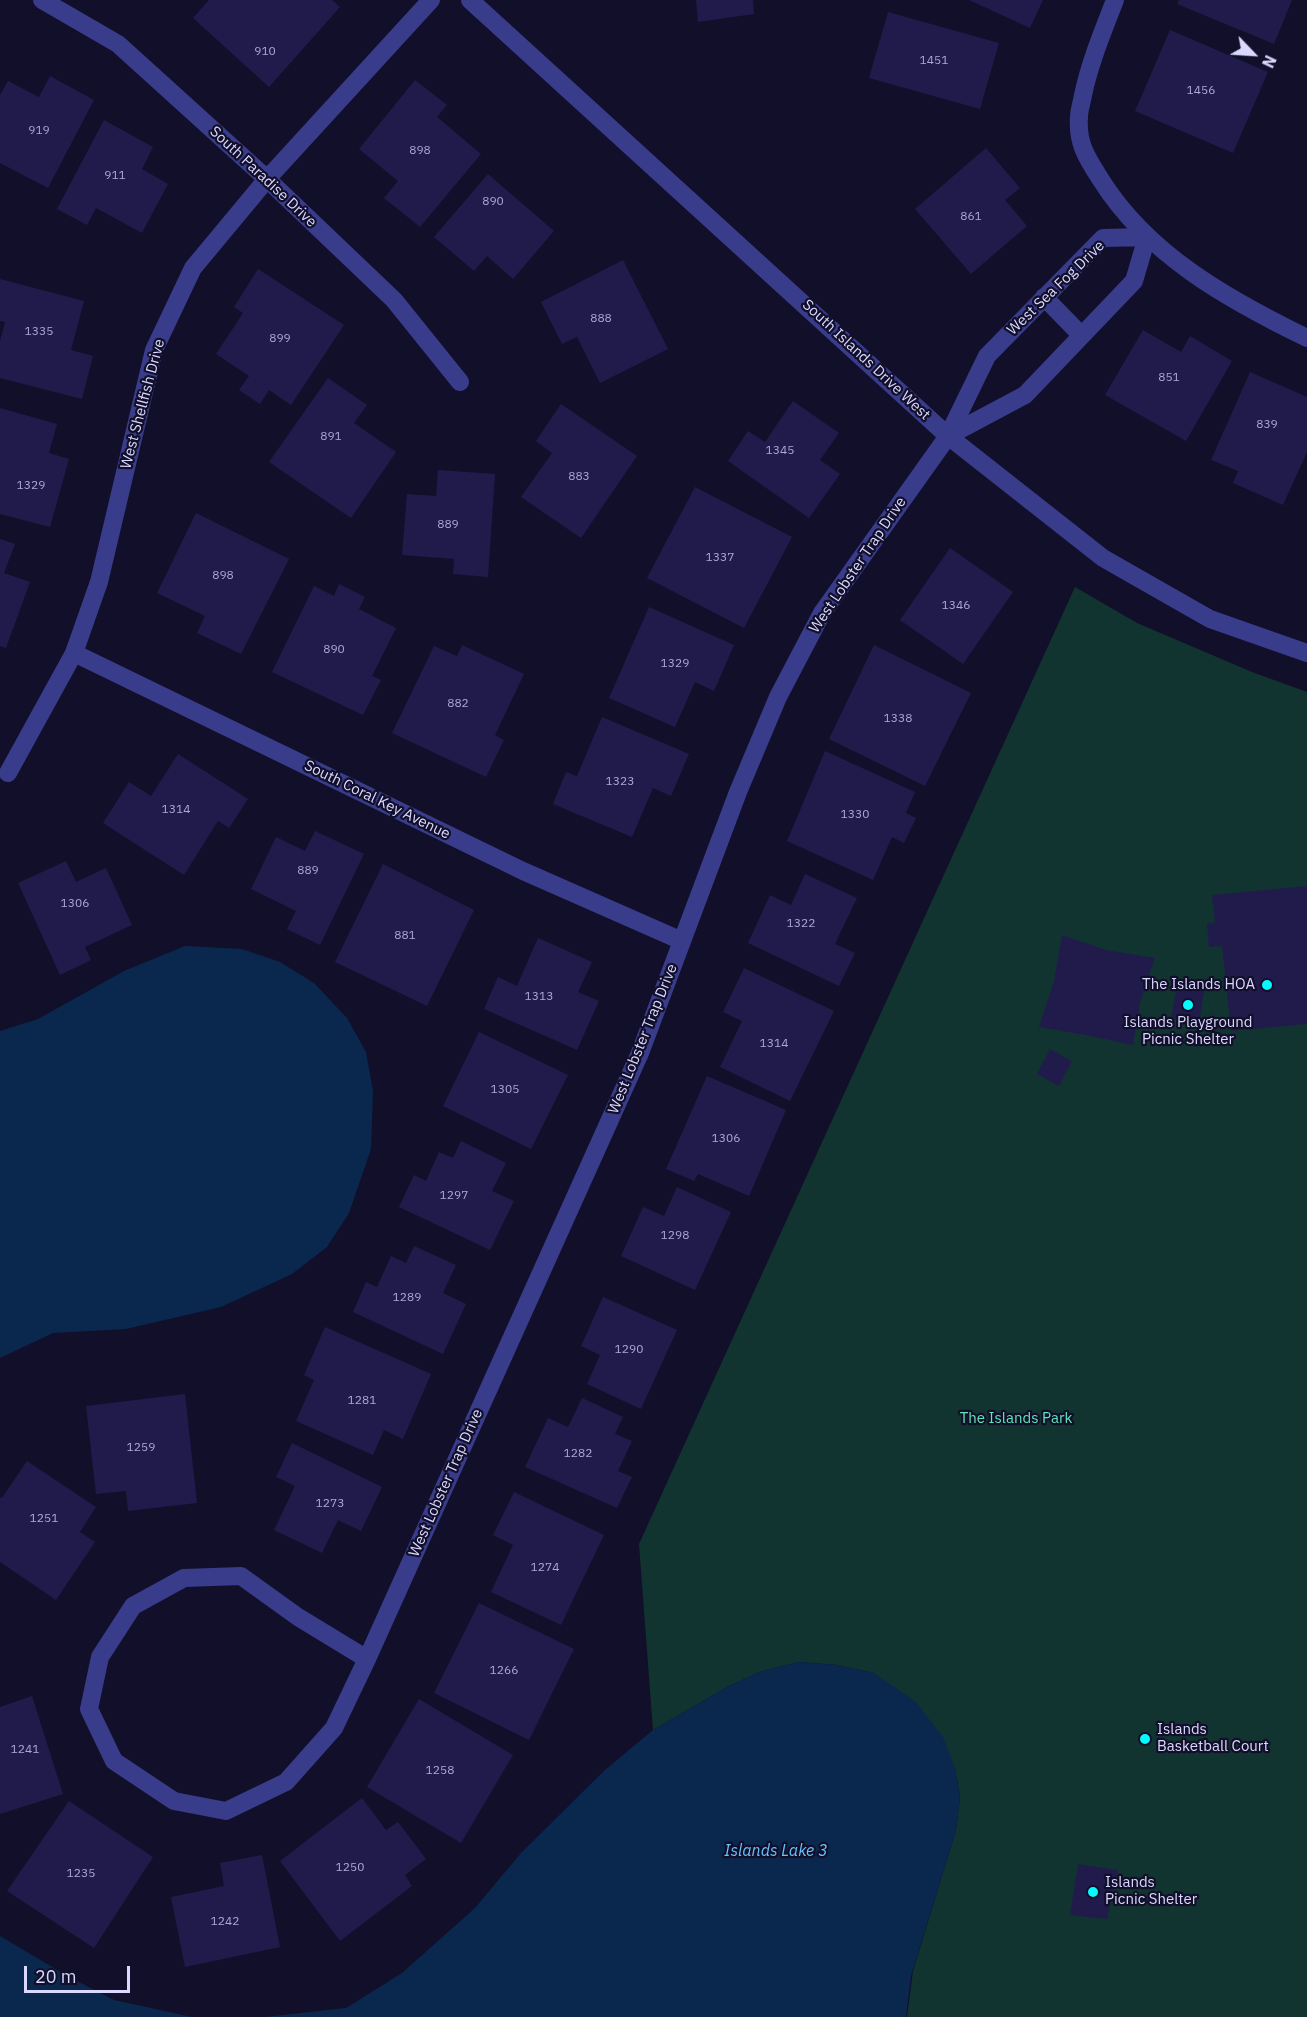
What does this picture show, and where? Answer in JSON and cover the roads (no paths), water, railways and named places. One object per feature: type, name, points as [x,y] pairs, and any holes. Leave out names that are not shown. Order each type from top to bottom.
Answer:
[{"type":"street","name":"South Paradise Drive","points":[[42,0],[118,44],[267,179],[394,300],[460,381]]},
{"type":"street","name":"West Shellfish Drive","points":[[8,773],[74,652],[99,582],[154,350],[193,268],[267,179],[431,0]]},
{"type":"street","name":"South Islands Drive West","points":[[470,0],[948,436],[1103,558],[1210,619],[1307,654]]},
{"type":"street","points":[[1115,0],[1087,76],[1079,117],[1082,150],[1116,205],[1147,237],[1199,278],[1243,306],[1307,338]]},
{"type":"street","name":"West Sea Fog Drive","points":[[948,436],[987,356],[1044,297],[1103,238],[1147,237]]},
{"type":"street","points":[[948,436],[1025,394],[1134,281],[1147,237]]},
{"type":"street","points":[[1044,297],[1081,335]]},
{"type":"street","name":"West Lobster Trap Drive","points":[[367,1659],[298,1617],[241,1576],[184,1578],[133,1606],[100,1657],[89,1709],[114,1761],[174,1801],[226,1811],[286,1782],[334,1728],[367,1659],[640,1053],[738,792],[773,708],[822,613],[948,436]]},
{"type":"street","name":"South Coral Key Avenue","points":[[74,652],[523,871],[682,941]]},
{"type":"water","points":[[185,946],[242,949],[280,962],[314,983],[347,1018],[366,1052],[373,1091],[371,1149],[349,1213],[327,1247],[292,1274],[221,1307],[126,1329],[53,1333],[0,1358],[0,1031],[38,1019],[124,971]]},
{"type":"water","name":"Islands Lake 3","points":[[799,1662],[837,1665],[874,1673],[916,1702],[943,1737],[955,1768],[960,1796],[956,1830],[911,1976],[906,2017],[265,2017],[346,2008],[402,1973],[475,1908],[521,1853],[605,1770],[653,1730],[729,1686],[762,1671]]},
{"type":"water","points":[[0,1936],[69,1977],[114,2000],[192,2017],[0,2017]]},
{"type":"place","name":"The Islands HOA","points":[[1267,985]]},
{"type":"place","name":"Islands Playground Picnic Shelter","points":[[1188,1005]]},
{"type":"place","name":"Islands Basketball Court","points":[[1145,1739]]},
{"type":"place","name":"Islands Picnic Shelter","points":[[1093,1892]]},
{"type":"park label","name":"The Islands Park","points":[[1016,1419]]}]
